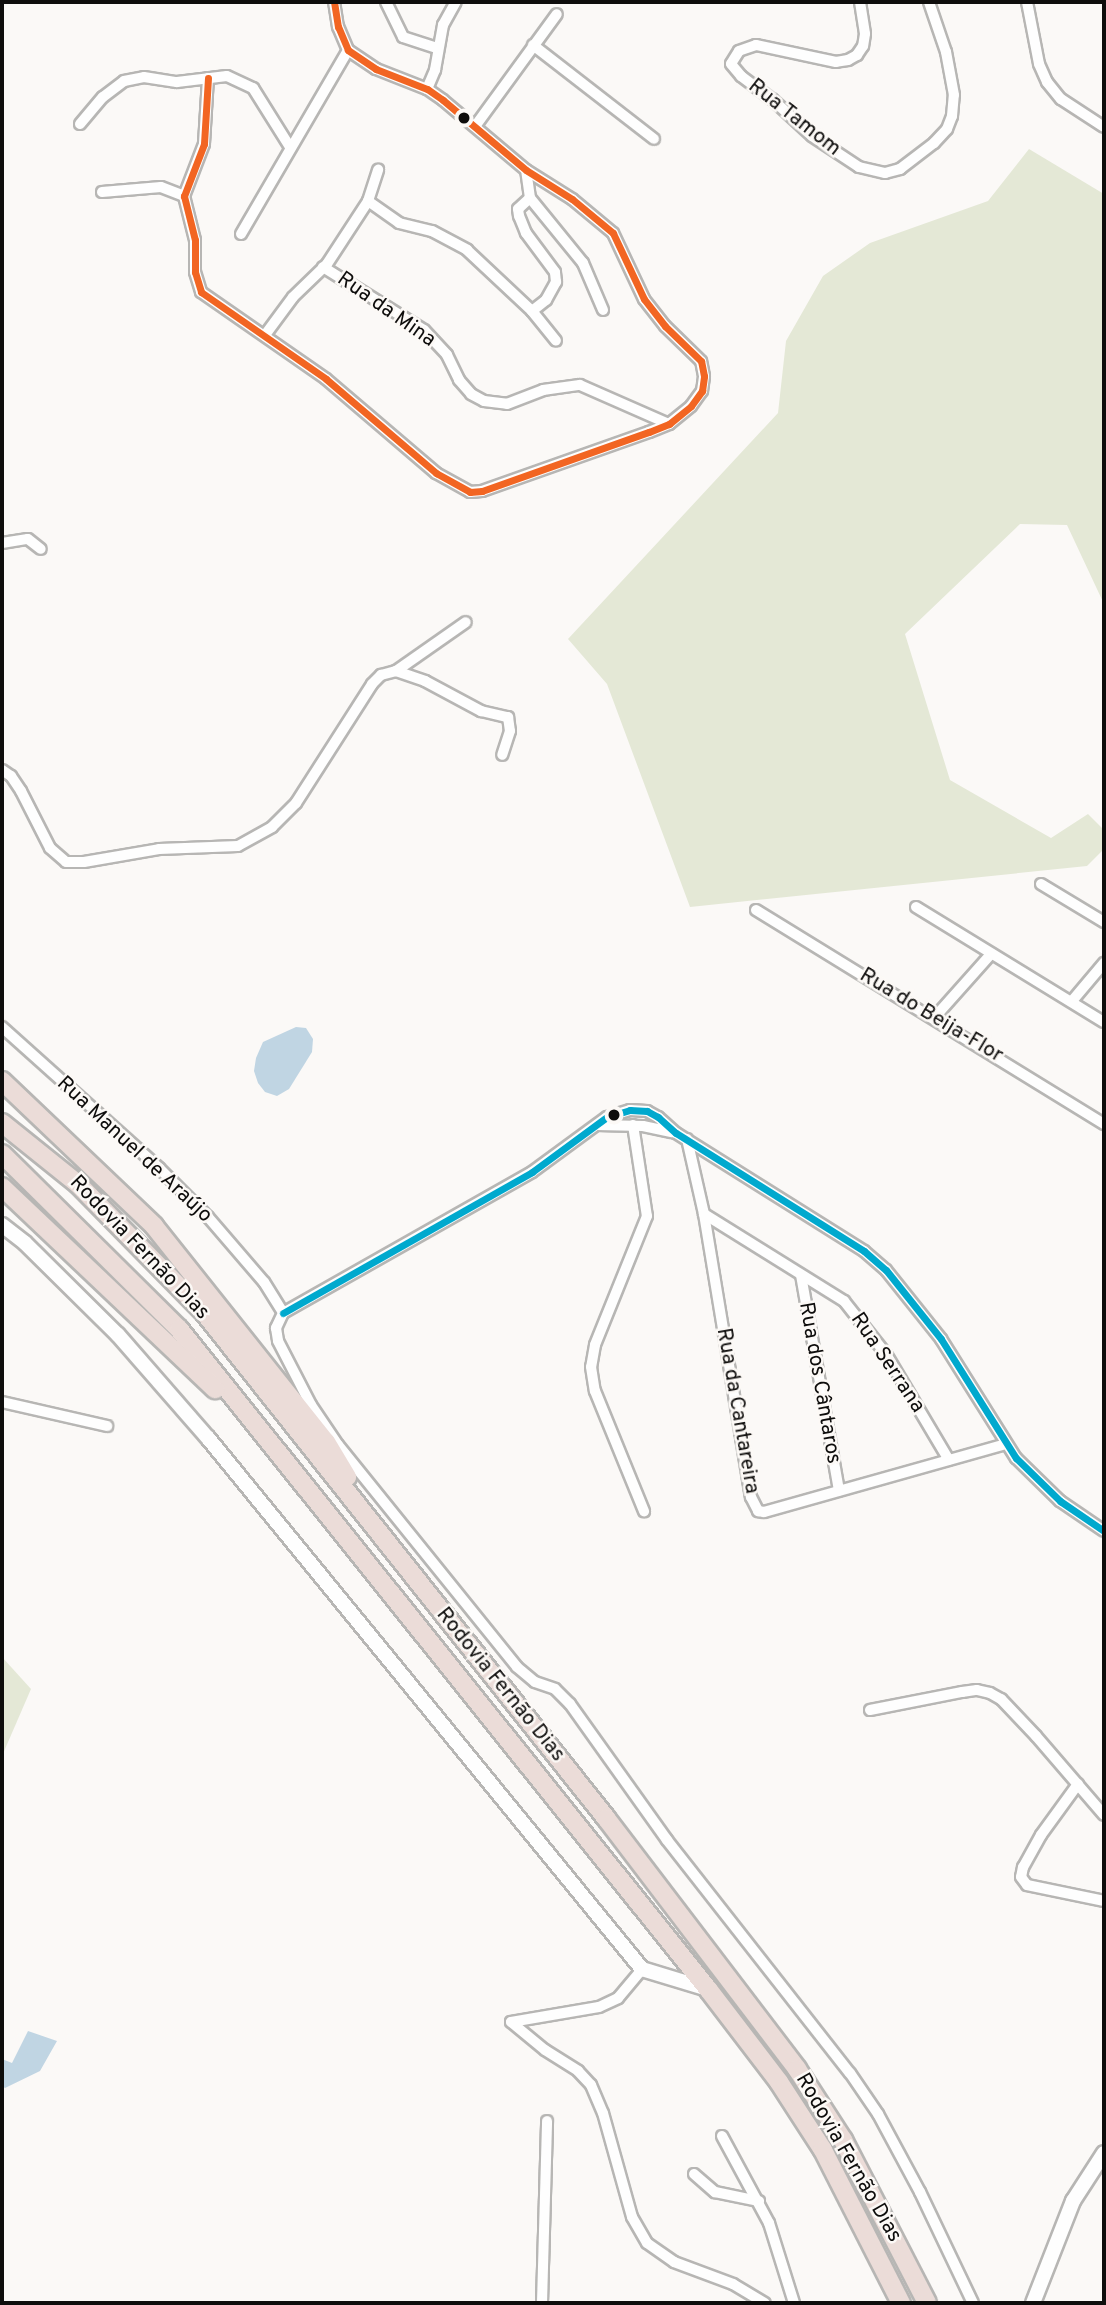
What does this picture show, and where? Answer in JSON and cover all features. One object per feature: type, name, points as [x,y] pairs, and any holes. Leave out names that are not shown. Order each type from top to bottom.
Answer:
[{"type":"highway","points":[[2,1081],[154,1226],[326,1442],[380,1534]]},
{"type":"highway","name":"Rodovia Fernão Dias","points":[[2,1123],[78,1184],[203,1311],[606,1818],[797,2069],[843,2140],[927,2303]]},
{"type":"highway","name":"Rodovia Fernão Dias","points":[[2,1154],[179,1329],[708,1989],[779,2082],[823,2150],[901,2303]]},
{"type":"highway","points":[[2,1187],[274,1448]]},
{"type":"highway","points":[[127,1231],[220,1308]]},
{"type":"street","points":[[208,78],[204,144],[184,196],[195,240],[195,272],[201,292],[364,408],[436,473],[470,492],[482,491],[669,424],[691,406],[702,391],[704,376],[701,361],[665,327],[644,299],[613,233],[582,206],[526,170],[476,125],[427,89],[394,78],[348,50],[338,27],[334,2]]},
{"type":"street","points":[[386,2],[402,37],[437,48]]},
{"type":"street","points":[[427,89],[435,70],[443,25],[456,2]]},
{"type":"street","name":"Rua Tamom","points":[[860,2],[865,34],[863,46],[848,60],[836,62],[756,45],[739,51],[731,64],[741,76],[772,99],[812,136],[859,167],[885,173],[900,169],[934,143],[947,129],[952,116],[954,95],[948,62],[929,2]]},
{"type":"street","points":[[1027,2],[1040,64],[1047,82],[1061,99],[1104,127]]},
{"type":"street","points":[[476,125],[557,14]]},
{"type":"street","points":[[533,45],[654,139]]},
{"type":"street","points":[[241,234],[348,50]]},
{"type":"street","points":[[80,124],[103,97],[124,80],[144,78],[177,82],[227,76],[253,88],[290,147]]},
{"type":"street","points":[[323,267],[368,201],[378,170]]},
{"type":"street","points":[[526,170],[530,198],[583,262],[603,310]]},
{"type":"street","points":[[102,192],[161,187],[184,196]]},
{"type":"street","points":[[530,198],[518,209],[522,225],[555,272],[556,282],[546,300],[532,311]]},
{"type":"street","points":[[368,201],[399,223],[432,231],[467,250],[532,311],[556,341]]},
{"type":"street","name":"Rua da Mina","points":[[265,335],[293,297],[323,267],[424,330],[447,355],[459,380],[471,394],[484,401],[507,404],[543,390],[580,385],[669,424]]},
{"type":"street","points":[[2,543],[28,539],[41,548]]},
{"type":"street","points":[[2,770],[14,779],[27,800],[50,848],[66,862],[84,862],[159,849],[238,846],[272,827],[296,803],[372,684],[381,675],[396,671],[466,622]]},
{"type":"street","points":[[396,671],[425,681],[481,711],[508,717],[510,731],[502,755]]},
{"type":"street","points":[[1041,884],[1104,922]]},
{"type":"street","points":[[916,906],[1104,1022]]},
{"type":"street","name":"Rua do Beija-Flor","points":[[756,910],[1104,1124]]},
{"type":"street","points":[[934,1018],[991,954]]},
{"type":"street","points":[[1072,1002],[1104,963]]},
{"type":"street","name":"Rua Manuel de Araújo","points":[[2,1027],[159,1168],[208,1217],[264,1282],[283,1313]]},
{"type":"street","points":[[973,2303],[920,2192],[878,2114],[850,2073],[667,1840],[570,1703],[555,1689],[535,1682],[517,1667],[338,1445],[312,1405],[278,1341],[276,1328],[283,1313],[522,1178],[616,1113],[647,1111],[658,1116],[676,1133],[834,1231],[886,1270],[941,1339],[1006,1444],[1041,1485],[1104,1531]]},
{"type":"street","points":[[597,1125],[633,1125],[676,1133]]},
{"type":"street","points":[[633,1125],[647,1216],[640,1239],[595,1345],[591,1367],[595,1391],[645,1511]]},
{"type":"street","name":"Rua da Cantareira","points":[[687,1139],[704,1214],[754,1505],[764,1512],[1006,1444]]},
{"type":"street","name":"Rua Serrana","points":[[704,1214],[835,1294],[856,1315],[886,1354],[949,1460]]},
{"type":"street","points":[[2,1225],[118,1335],[208,1438],[642,1969],[708,1989]]},
{"type":"street","name":"Rua dos Cântaros","points":[[800,1275],[839,1491]]},
{"type":"street","points":[[2,1402],[107,1426]]},
{"type":"street","points":[[870,1710],[962,1692],[977,1690],[990,1693],[1001,1699],[1104,1815]]},
{"type":"street","points":[[1078,1784],[1041,1835],[1023,1867],[1021,1877],[1027,1885],[1104,1901]]},
{"type":"street","points":[[642,1969],[618,1998],[599,2007],[511,2022],[545,2050],[578,2071],[591,2085],[603,2113],[632,2217],[648,2243],[674,2262],[733,2284],[751,2301],[765,2303]]},
{"type":"street","points":[[542,2303],[547,2121]]},
{"type":"street","points":[[722,2136],[759,2201],[778,2248],[794,2303]]},
{"type":"street","points":[[1038,2302],[1073,2201],[1104,2153]]},
{"type":"street","points":[[694,2174],[715,2192],[759,2201]]},
{"type":"green space","points":[[1029,149],[1104,194],[1104,604],[1067,525],[1020,524],[905,634],[950,780],[1051,838],[1088,814],[1104,830],[1104,849],[1087,866],[690,907],[607,684],[568,639],[778,413],[786,341],[823,276],[870,243],[988,201]]},
{"type":"green space","points":[[2,1657],[31,1689],[2,1756]]},
{"type":"water","points":[[296,1027],[306,1028],[313,1039],[312,1052],[289,1089],[277,1096],[265,1092],[254,1071],[263,1042]]},
{"type":"water","points":[[28,2031],[57,2041],[40,2071],[5,2088],[2,2086],[2,2059],[12,2063]]},
{"type":"transit line","points":[[208,78],[204,144],[184,196],[195,240],[195,272],[201,292],[326,379],[436,473],[470,492],[482,491],[669,424],[691,406],[702,391],[704,376],[701,361],[665,326],[644,299],[613,233],[572,199],[526,170],[443,100],[427,89],[376,69],[348,50],[338,27],[334,2]]},
{"type":"transit line","points":[[283,1313],[532,1172],[607,1117],[630,1110],[647,1111],[676,1133],[864,1251],[886,1270],[941,1339],[1016,1458],[1060,1501],[1104,1531]]}]
